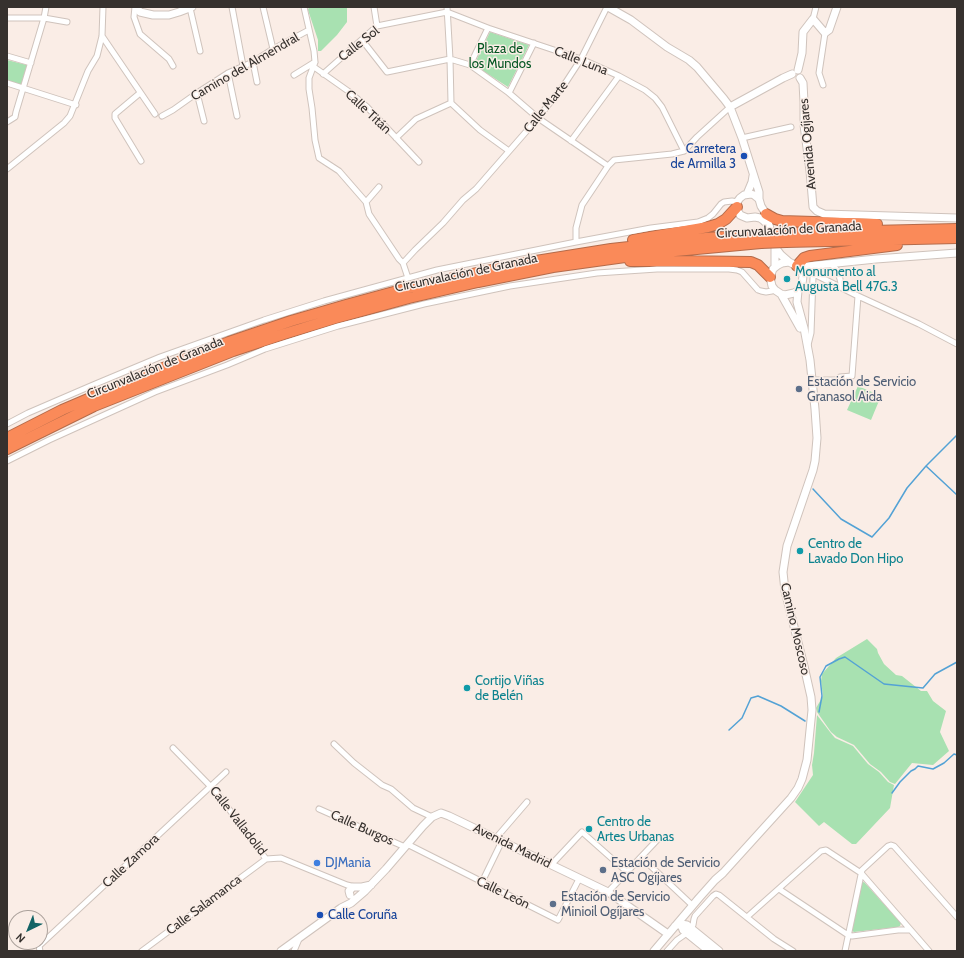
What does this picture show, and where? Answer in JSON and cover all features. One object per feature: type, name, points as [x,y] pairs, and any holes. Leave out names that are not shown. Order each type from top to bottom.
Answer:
[{"type":"highway","points":[[570,256],[584,249],[718,224],[726,219],[737,205]]},
{"type":"highway","points":[[762,207],[775,219],[782,221],[924,226],[935,234],[920,243],[810,256],[804,258],[795,265]]},
{"type":"highway","name":"Circunvalación de Granada","points":[[7,438],[62,410],[130,381],[229,342],[291,321],[412,287],[467,275],[611,249],[706,238],[760,239],[935,234],[957,229]]},
{"type":"highway","name":"Circunvalación de Granada","points":[[935,234],[957,238]]},
{"type":"highway","name":"Circunvalación de Granada","points":[[7,449],[94,406],[232,351],[344,316],[435,291],[553,267],[760,239]]},
{"type":"highway","points":[[598,260],[614,263],[673,261],[751,262],[758,265],[770,277]]},
{"type":"street","points":[[7,122],[15,117],[46,7]]},
{"type":"street","points":[[7,169],[64,123],[70,116],[76,105],[88,71],[97,56],[102,36],[103,7]]},
{"type":"street","points":[[135,7],[140,12],[169,15],[178,10],[191,8],[200,51]]},
{"type":"street","points":[[135,7],[134,17],[140,34],[169,59],[173,66]]},
{"type":"street","points":[[232,7],[243,66]]},
{"type":"street","points":[[263,7],[273,49]]},
{"type":"street","points":[[304,7],[314,51],[314,65],[310,78],[309,89],[314,140],[319,158],[339,171],[366,202],[369,214],[403,263],[408,278]]},
{"type":"street","points":[[374,7],[377,26]]},
{"type":"street","points":[[608,7],[631,20],[667,47],[689,60],[697,67],[730,107],[742,138],[775,247],[775,267]]},
{"type":"street","name":"Calle Marte","points":[[403,263],[476,189],[538,118],[566,82],[581,59],[608,7]]},
{"type":"street","name":"Avenida Ogíjares","points":[[816,7],[813,19],[803,32],[802,53],[796,74],[803,83],[804,125],[813,207],[817,211],[824,214],[957,218]]},
{"type":"street","points":[[823,85],[819,73],[826,33],[829,30],[837,7]]},
{"type":"street","points":[[447,10],[451,103],[480,130],[509,151]]},
{"type":"street","name":"Calle Sol","points":[[323,74],[377,26],[447,10]]},
{"type":"street","name":"Calle Luna","points":[[447,10],[488,28],[581,59],[619,76],[645,90],[662,106],[684,151]]},
{"type":"street","points":[[7,18],[44,18],[67,22]]},
{"type":"street","points":[[813,19],[826,33]]},
{"type":"street","points":[[470,65],[488,28]]},
{"type":"street","name":"Camino del Almendral","points":[[162,116],[228,73],[252,62],[309,30]]},
{"type":"street","points":[[102,36],[155,114]]},
{"type":"street","points":[[362,40],[387,72],[450,59],[470,65],[509,93],[538,118],[608,166]]},
{"type":"street","points":[[509,93],[534,43]]},
{"type":"street","points":[[7,56],[31,63]]},
{"type":"street","points":[[252,62],[257,82]]},
{"type":"street","points":[[294,74],[314,65]]},
{"type":"street","name":"Calle Titán","points":[[314,65],[323,74],[367,107],[419,162]]},
{"type":"street","points":[[228,73],[236,116]]},
{"type":"street","points":[[576,242],[576,228],[582,205],[608,166],[614,160],[672,154],[684,151],[730,107],[783,78],[796,74]]},
{"type":"street","points":[[572,141],[619,76]]},
{"type":"street","points":[[7,83],[76,105]]},
{"type":"street","points":[[140,93],[115,114],[115,118],[141,161]]},
{"type":"street","points":[[197,93],[204,121]]},
{"type":"street","points":[[396,138],[416,119],[451,103]]},
{"type":"street","points":[[742,138],[791,126]]},
{"type":"street","points":[[753,174],[752,182],[746,194],[740,198],[737,205],[739,213],[743,217],[755,217],[764,220],[769,226]]},
{"type":"street","points":[[366,202],[379,186]]},
{"type":"street","points":[[746,194],[754,195],[762,207]]},
{"type":"street","points":[[7,424],[64,397],[160,357],[272,317],[324,301],[437,270],[651,228],[698,222],[708,218],[724,202],[732,201],[737,205]]},
{"type":"street","points":[[755,217],[760,212],[762,207]]},
{"type":"street","points":[[775,247],[781,255],[801,270],[803,280]]},
{"type":"street","points":[[778,292],[772,286],[770,277],[775,267],[782,263],[795,265],[820,265],[957,253]]},
{"type":"street","points":[[840,279],[841,269],[845,262]]},
{"type":"street","points":[[831,264],[837,270],[842,288]]},
{"type":"street","points":[[7,461],[49,440],[155,392],[228,365],[265,349],[338,326],[424,304],[510,286],[597,273],[657,270],[737,270],[742,272],[758,290],[778,292],[789,295],[798,291],[803,280],[810,271],[820,265]]},
{"type":"street","points":[[807,346],[811,333],[813,277],[816,275],[919,324],[957,344]]},
{"type":"street","name":"Camino Moscoso","points":[[655,951],[665,932],[677,927],[692,905],[791,798],[802,779],[807,760],[812,715],[811,697],[785,591],[783,572],[787,546],[813,470],[817,438],[812,380],[804,328],[797,302],[798,291]]},
{"type":"street","name":"Camino Moscoso","points":[[778,292],[805,336]]},
{"type":"street","points":[[812,380],[837,380],[840,377],[852,376],[858,296]]},
{"type":"street","points":[[281,951],[358,897],[386,869],[422,826],[432,817],[413,808],[391,789],[382,785],[354,763],[334,744]]},
{"type":"street","name":"Calle Valladolid","points":[[173,748],[212,786],[266,859],[281,858],[338,882],[355,887]]},
{"type":"street","name":"Calle Zamora","points":[[40,951],[39,946],[226,772]]},
{"type":"street","points":[[482,882],[499,840],[527,802]]},
{"type":"street","name":"Calle Burgos","points":[[319,809],[406,846]]},
{"type":"street","name":"Avenida Madrid","points":[[432,817],[441,814],[449,816],[608,892],[665,932]]},
{"type":"street","points":[[551,865],[582,832],[627,872]]},
{"type":"street","points":[[608,892],[658,839]]},
{"type":"street","points":[[845,951],[862,870],[888,846],[891,845],[894,846],[957,917]]},
{"type":"street","name":"Calle León","points":[[406,846],[558,920],[579,879]]},
{"type":"street","points":[[747,917],[822,851],[826,850],[861,873],[929,951]]},
{"type":"street","points":[[641,857],[692,905],[688,907],[674,922],[664,927],[665,932]]},
{"type":"street","name":"Calle Salamanca","points":[[142,951],[266,859]]},
{"type":"street","name":"Camino Moscoso","points":[[655,951],[719,881],[723,873]]},
{"type":"street","name":"Calle Valladolid","points":[[338,882],[350,894]]},
{"type":"street","points":[[341,908],[350,894],[350,889],[371,884]]},
{"type":"street","points":[[355,887],[360,891],[360,895],[358,897]]},
{"type":"street","points":[[778,889],[848,935],[852,936],[898,930],[910,930]]},
{"type":"street","points":[[350,894],[353,898],[358,897]]},
{"type":"street","points":[[668,951],[677,940],[689,931],[695,916],[713,896],[719,894],[774,939],[793,951]]},
{"type":"street","points":[[699,898],[697,903],[677,927],[689,931],[719,951]]},
{"type":"street","points":[[898,930],[902,926],[903,922]]},
{"type":"street","points":[[689,931],[709,951]]},
{"type":"street","points":[[294,951],[299,938]]},
{"type":"green space","points":[[309,7],[347,7],[347,22],[337,35],[321,51],[318,51],[318,40],[308,10]]},
{"type":"green space","name":"Plaza de los Mundos","points":[[490,32],[529,45],[508,87],[474,65]]},
{"type":"green space","points":[[7,60],[27,65],[21,85],[7,80]]},
{"type":"green space","points":[[858,386],[881,396],[871,420],[847,410]]},
{"type":"green space","points":[[867,639],[877,649],[884,664],[896,675],[902,676],[921,691],[927,691],[933,701],[946,711],[940,732],[949,751],[933,765],[912,763],[895,784],[890,782],[881,772],[870,764],[854,745],[837,737],[831,732],[817,712],[816,708],[823,696],[821,681],[822,674],[836,658]]},
{"type":"green space","points":[[817,715],[835,738],[853,746],[868,764],[879,772],[888,782],[894,785],[890,808],[856,844],[852,844],[824,822],[819,826],[795,802],[813,775],[812,765]]},
{"type":"green space","points":[[864,882],[901,923],[900,926],[854,932],[852,931],[861,883]]},
{"type":"waterway","points":[[926,466],[957,435]]},
{"type":"waterway","points":[[813,489],[841,519],[872,537],[889,518],[907,488],[926,466],[957,495]]},
{"type":"waterway","points":[[819,712],[822,696],[820,677],[826,666],[839,659],[845,657],[884,684],[923,688],[935,674],[957,662]]},
{"type":"waterway","points":[[729,730],[742,718],[751,698],[758,696],[781,706],[805,721]]},
{"type":"waterway","points":[[892,793],[900,782],[918,766],[933,769],[944,763],[954,754],[957,755]]},
{"type":"place","name":"Carretera de Armilla 3","points":[[744,156]]},
{"type":"place","name":"Monumento al Augusta Bell 47G.3","points":[[787,279]]},
{"type":"place","name":"Estación de Servicio Granasol Aida","points":[[799,389]]},
{"type":"place","name":"Centro de Lavado Don Hipo","points":[[800,551]]},
{"type":"place","name":"Cortijo Viñas de Belén","points":[[467,688]]},
{"type":"place","name":"Centro de Artes Urbanas","points":[[589,829]]},
{"type":"place","name":"DJMania","points":[[317,863]]},
{"type":"place","name":"Estación de Servicio ASC Ogíjares","points":[[603,870]]},
{"type":"place","name":"Estación de Servicio Minioil Ogíjares","points":[[553,904]]},
{"type":"place","name":"Calle Coruña","points":[[320,915]]}]
